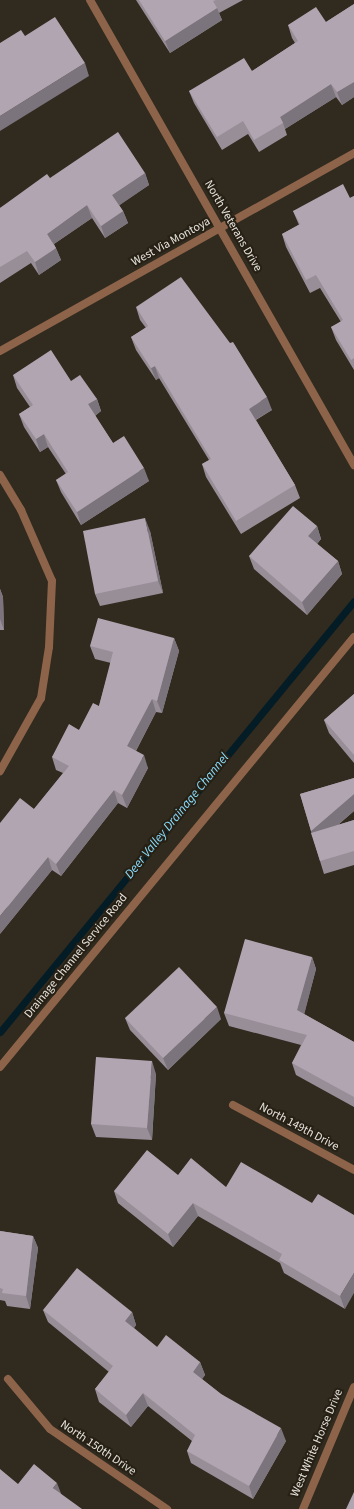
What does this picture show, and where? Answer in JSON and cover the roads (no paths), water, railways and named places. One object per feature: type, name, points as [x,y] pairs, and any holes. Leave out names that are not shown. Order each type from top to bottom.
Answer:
[{"type":"street","name":"North Veterans Drive","points":[[90,0],[221,228],[354,465]]},
{"type":"street","name":"West Via Montoya","points":[[0,351],[354,153]]},
{"type":"street","points":[[0,476],[20,510],[52,581],[49,647],[41,698],[0,771]]},
{"type":"street","name":"Drainage Channel Service Road","points":[[0,1067],[354,637]]},
{"type":"street","name":"North 149th Drive","points":[[233,1105],[354,1170]]},
{"type":"street","name":"North 150th Drive","points":[[8,1379],[50,1429],[167,1509]]},
{"type":"street","name":"West White Horse Drive","points":[[303,1509],[354,1387]]},
{"type":"waterway","name":"Deer Valley Drainage Channel","points":[[0,1032],[354,601]]}]
